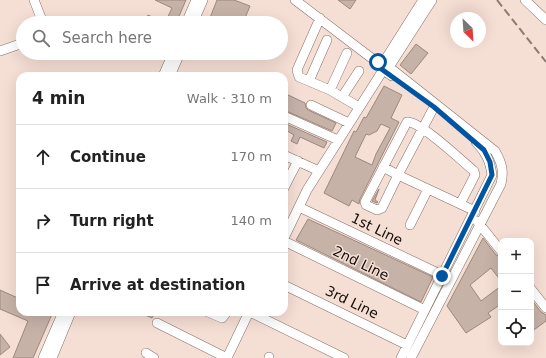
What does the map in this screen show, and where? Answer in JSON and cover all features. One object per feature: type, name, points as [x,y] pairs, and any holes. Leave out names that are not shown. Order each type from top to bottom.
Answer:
[{"type":"street","points":[[34,0],[40,16]]},
{"type":"street","points":[[189,16],[196,0]]},
{"type":"street","points":[[196,16],[203,0]]},
{"type":"street","points":[[295,0],[434,107],[484,150],[490,162],[492,175],[401,358]]},
{"type":"street","points":[[288,230],[319,171],[423,0]]},
{"type":"street","points":[[383,68],[432,0]]},
{"type":"street","points":[[525,0],[544,18]]},
{"type":"street","points":[[534,0],[544,18]]},
{"type":"street","points":[[320,18],[297,70],[299,77],[330,90],[359,107]]},
{"type":"street","points":[[309,81],[327,40]]},
{"type":"street","points":[[0,51],[16,45]]},
{"type":"street","points":[[330,90],[347,53]]},
{"type":"street","points":[[165,72],[170,60]]},
{"type":"street","points":[[172,72],[177,60]]},
{"type":"street","points":[[383,68],[495,151],[500,160],[504,173],[501,184],[411,358]]},
{"type":"street","points":[[342,97],[359,71]]},
{"type":"street","points":[[311,104],[349,123]]},
{"type":"street","points":[[434,107],[423,128],[398,175],[380,210],[366,205],[365,202],[408,121],[423,128],[475,173],[460,204]]},
{"type":"street","points":[[288,118],[338,140]]},
{"type":"street","points":[[288,157],[319,171]]},
{"type":"street","points":[[288,176],[298,161]]},
{"type":"street","points":[[383,167],[460,204],[474,213],[480,224],[498,247]]},
{"type":"street","points":[[410,225],[428,189]]},
{"type":"street","name":"1st Line","points":[[299,207],[442,276]]},
{"type":"street","name":"2nd Line","points":[[288,244],[425,310]]},
{"type":"street","name":"3rd Line","points":[[288,286],[407,345]]},
{"type":"street","points":[[534,293],[546,308]]},
{"type":"street","points":[[43,358],[61,316]]},
{"type":"street","points":[[52,358],[69,316]]},
{"type":"street","points":[[157,323],[208,354],[227,358],[247,316]]},
{"type":"street","points":[[257,316],[344,358]]},
{"type":"street","points":[[146,353],[154,358]]},
{"type":"building","points":[[155,0],[186,0],[179,16],[168,16],[172,8]]},
{"type":"building","points":[[217,0],[234,0],[250,6],[246,16],[211,16]]},
{"type":"building","points":[[338,0],[356,0],[350,9]]},
{"type":"building","points":[[416,44],[428,53],[411,74],[400,65]]},
{"type":"building","points":[[384,86],[402,95],[391,118],[399,122],[360,199],[359,204],[352,200],[349,206],[324,193],[354,131],[356,132],[364,117],[366,118]],"holes":[[[381,124],[390,128],[376,154],[372,165],[355,157],[366,134],[369,135],[377,131]]]},
{"type":"building","points":[[288,95],[305,103],[308,110],[336,123],[332,131],[288,112]]},
{"type":"building","points":[[288,125],[327,142],[324,148],[300,137],[297,144],[291,141],[294,135],[288,131]]},
{"type":"building","points":[[379,189],[375,200],[378,202],[377,203],[372,201]]},
{"type":"building","points":[[308,219],[433,277],[421,302],[296,240]]},
{"type":"building","points":[[483,238],[498,256],[498,277],[491,268],[470,285],[481,301],[498,288],[498,306],[488,313],[491,317],[466,333],[447,306]]},
{"type":"building","points":[[0,290],[16,297],[16,316],[0,309]]},
{"type":"building","points":[[534,303],[541,312],[546,315],[546,321],[534,330]]},
{"type":"building","points":[[16,316],[51,316],[33,358],[13,358],[28,321]]},
{"type":"building","points":[[0,334],[10,347],[0,355]]},
{"type":"railway","points":[[497,0],[546,62]]},
{"type":"route","points":[[378,62],[380,68],[456,125],[484,150],[490,162],[492,175],[442,276]]}]
